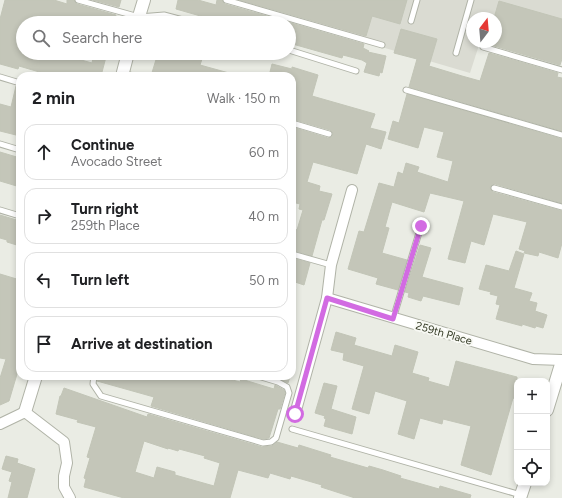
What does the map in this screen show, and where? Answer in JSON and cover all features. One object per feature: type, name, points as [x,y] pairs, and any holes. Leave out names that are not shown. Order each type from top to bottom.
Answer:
[{"type":"street","points":[[139,16],[144,0]]},
{"type":"street","points":[[126,72],[127,60]]},
{"type":"street","points":[[295,414],[327,298],[331,265],[352,190]]},
{"type":"street","name":"259th Place","points":[[327,298],[393,319],[533,359],[562,361]]},
{"type":"street","points":[[550,400],[562,361]]},
{"type":"street","points":[[0,424],[26,412],[35,380]]},
{"type":"street","points":[[26,412],[64,442],[67,463],[64,476],[64,487],[70,498]]},
{"type":"street","points":[[521,496],[524,486]]},
{"type":"lane","points":[[78,0],[126,16]]},
{"type":"lane","points":[[226,0],[281,16]]},
{"type":"lane","points":[[411,20],[417,0]]},
{"type":"lane","points":[[456,53],[471,0]]},
{"type":"lane","points":[[296,20],[382,45]]},
{"type":"lane","points":[[486,48],[562,70]]},
{"type":"lane","points":[[296,52],[356,71]]},
{"type":"lane","points":[[0,77],[16,82]]},
{"type":"lane","points":[[406,90],[562,135]]},
{"type":"lane","points":[[296,124],[329,134]]},
{"type":"lane","points":[[0,144],[16,149]]},
{"type":"lane","points":[[494,188],[562,207]]},
{"type":"lane","points":[[0,210],[16,215]]},
{"type":"lane","points":[[393,319],[421,226]]},
{"type":"lane","points":[[296,255],[331,265]]},
{"type":"lane","points":[[94,380],[93,384],[101,396],[263,443],[271,442],[276,438],[289,394],[287,387],[271,380]]},
{"type":"lane","points":[[292,429],[521,496]]},
{"type":"shaded area","points":[[222,0],[562,0],[562,36],[502,19],[502,12],[466,12],[466,48],[478,48],[470,73],[296,22],[296,16],[276,16]]},
{"type":"building","points":[[5,0],[54,0],[67,4],[67,0],[74,0],[77,4],[116,15],[16,16],[16,60],[81,60],[92,63],[93,60],[105,60],[102,72],[39,72],[19,66],[18,69],[0,64],[0,19]]},
{"type":"building","points":[[93,0],[121,0],[119,7]]},
{"type":"building","points":[[178,0],[198,0],[216,5],[217,0],[222,0],[225,4],[267,16],[200,16],[176,9]]},
{"type":"building","points":[[240,0],[407,0],[400,24],[372,16],[366,36]]},
{"type":"building","points":[[499,1],[562,19],[562,59],[560,65],[501,48],[502,12],[496,12]]},
{"type":"building","points":[[296,24],[364,44],[363,48],[369,51],[368,52],[386,56],[382,73],[380,72],[379,76],[364,72],[367,63],[362,60],[343,55],[342,58],[296,45]]},
{"type":"building","points":[[401,29],[437,39],[429,66],[462,76],[480,81],[489,53],[558,73],[557,77],[562,78],[562,131],[409,87],[417,59],[394,53]]},
{"type":"building","points":[[156,60],[202,60],[200,65],[225,72],[152,72]]},
{"type":"building","points":[[272,64],[292,69],[292,67],[318,75],[312,96],[375,114],[370,128],[386,132],[381,149],[366,144],[357,174],[313,162],[307,182],[320,186],[319,191],[332,194],[324,220],[322,220],[312,256],[296,251],[296,230],[303,210],[299,209],[300,204],[296,203],[296,128],[328,138],[332,137],[333,133],[330,130],[296,120],[296,72],[270,72]]},
{"type":"building","points":[[16,86],[16,135],[0,131],[0,104],[11,107]]},
{"type":"building","points":[[407,94],[562,139],[562,203],[495,184],[490,187],[493,192],[562,211],[562,243],[558,258],[539,252],[538,256],[524,253],[525,251],[519,249],[527,222],[493,214],[484,245],[471,241],[465,263],[448,259],[464,201],[430,193],[424,212],[392,202],[385,227],[389,228],[382,253],[407,260],[398,290],[376,284],[378,278],[348,269],[359,231],[364,232],[379,183],[394,187],[398,172],[403,174],[406,163],[419,167],[417,172],[448,182],[453,161],[437,157],[444,132],[424,127],[418,148],[388,139],[393,121],[399,123]]},
{"type":"building","points":[[0,152],[16,157],[16,186],[0,181]]},
{"type":"building","points":[[0,215],[16,220],[16,245],[0,238]]},
{"type":"building","points":[[420,245],[431,248],[422,277],[463,288],[459,305],[423,296],[421,301],[408,297],[409,293],[405,292]]},
{"type":"building","points":[[516,251],[524,254],[514,288],[532,293],[529,301],[537,303],[535,311],[547,315],[543,328],[536,326],[535,328],[522,324],[522,326],[496,319],[500,305],[496,304],[498,296],[490,294],[491,292],[479,289],[486,265],[509,271]]},
{"type":"building","points":[[296,259],[310,263],[304,285],[296,282]]},
{"type":"building","points":[[0,274],[16,279],[16,377],[9,401],[0,405],[0,378],[6,359],[0,358]]},
{"type":"building","points":[[336,332],[356,338],[354,345],[392,356],[395,345],[418,352],[412,373],[429,378],[428,381],[449,387],[456,361],[517,377],[514,378],[514,398],[491,475],[461,465],[471,426],[443,419],[442,424],[420,418],[414,439],[398,434],[407,401],[375,391],[369,414],[352,409],[364,366],[343,360],[344,353],[331,350]]},
{"type":"building","points":[[233,380],[240,382],[241,380],[244,380],[274,389],[275,385],[284,390],[285,393],[280,409],[278,409],[269,438],[263,439],[151,406],[154,397],[97,381]]},
{"type":"building","points":[[281,380],[289,380],[288,383]]},
{"type":"building","points":[[324,383],[337,386],[331,409],[356,417],[352,434],[324,426],[326,419],[324,418],[325,416],[315,413]]},
{"type":"building","points":[[64,388],[147,417],[148,414],[262,447],[272,446],[277,442],[298,448],[299,445],[331,455],[330,457],[368,468],[369,466],[383,470],[401,476],[400,478],[439,489],[440,486],[471,495],[470,498],[355,498],[321,487],[322,485],[291,476],[290,479],[270,473],[268,478],[238,470],[230,498],[124,498],[84,487],[86,479],[84,478],[90,458],[87,457],[96,427],[56,414]],"holes":[[[144,441],[178,451],[179,449],[205,456],[204,458],[220,463],[214,486],[175,475],[175,472],[157,467],[154,478],[135,472]]]},
{"type":"building","points":[[6,456],[18,459],[17,463],[35,469],[27,498],[8,498],[12,482],[9,481],[12,472],[2,469]]},
{"type":"route","points":[[295,414],[327,298],[393,319],[421,226]]}]
